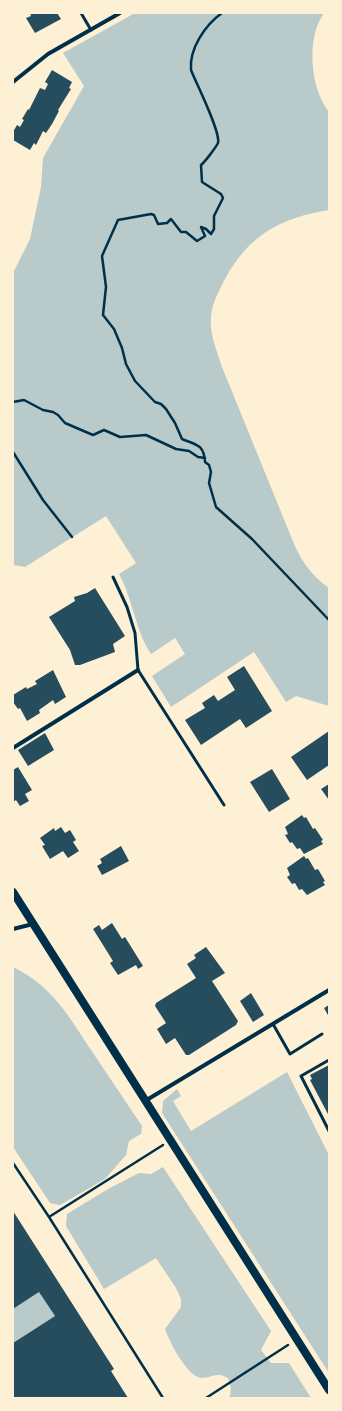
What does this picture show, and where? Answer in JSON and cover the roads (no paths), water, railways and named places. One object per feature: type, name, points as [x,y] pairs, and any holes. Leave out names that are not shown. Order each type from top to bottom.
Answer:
[{"type":"main road","points":[[13,892],[329,1390]]},
{"type":"street","points":[[13,82],[48,54],[120,13]]},
{"type":"street","points":[[13,748],[138,670]]},
{"type":"street","points":[[13,929],[33,924]]},
{"type":"street","points":[[145,1101],[329,990]]},
{"type":"lane","points":[[81,13],[91,30]]},
{"type":"lane","points":[[113,577],[127,607],[135,633],[138,670],[224,805]]},
{"type":"lane","points":[[273,1024],[290,1054],[322,1034]]},
{"type":"lane","points":[[329,1060],[301,1076],[329,1131]]}]
